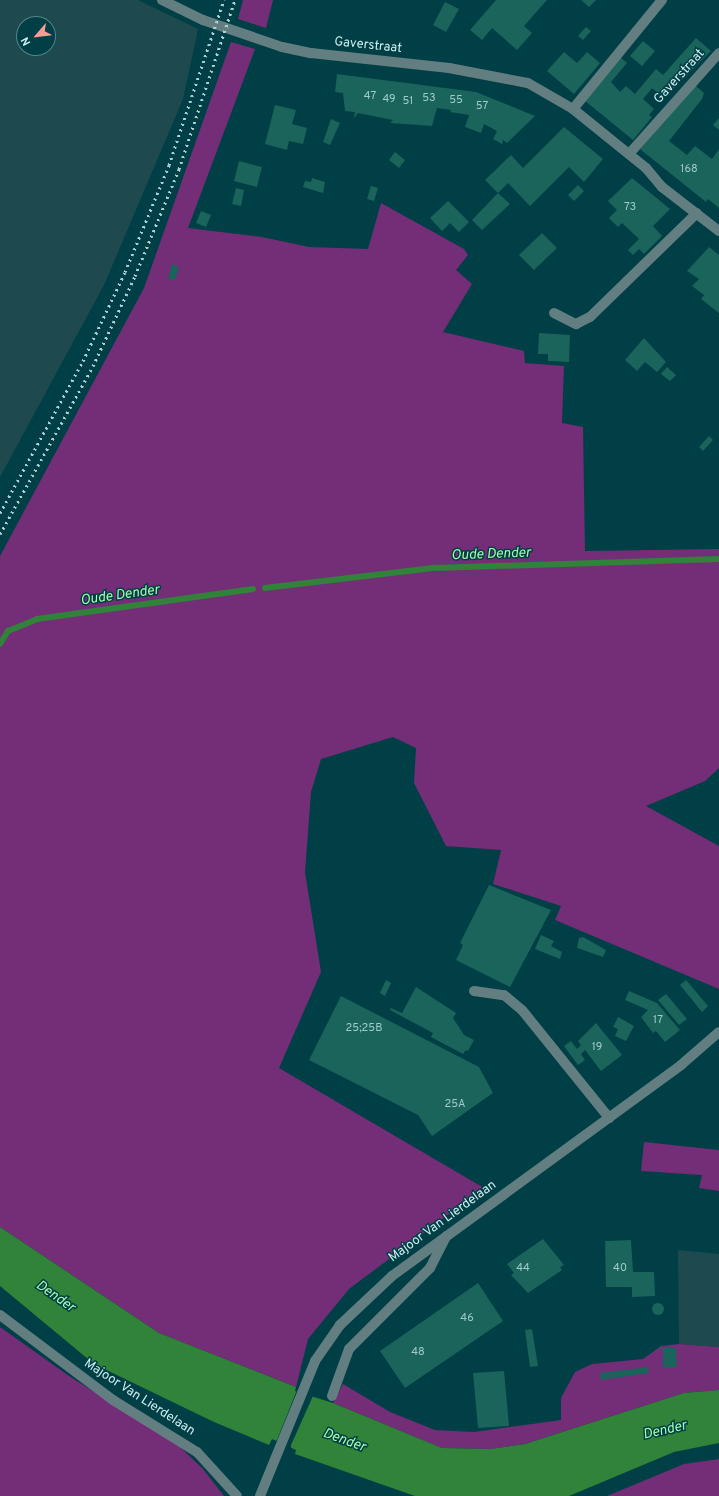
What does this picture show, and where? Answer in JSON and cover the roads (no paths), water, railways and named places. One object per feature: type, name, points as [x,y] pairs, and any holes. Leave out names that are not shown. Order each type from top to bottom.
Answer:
[{"type":"street","name":"Gaverstraat","points":[[162,0],[203,20],[282,47],[311,53],[449,68],[528,83],[573,109],[629,154],[662,187],[719,231]]},
{"type":"street","points":[[573,109],[662,0]]},
{"type":"street","name":"Gaverstraat","points":[[629,154],[719,53]]},
{"type":"street","points":[[554,313],[576,324],[590,317],[697,213]]},
{"type":"street","points":[[474,992],[504,995],[522,1010],[609,1118]]},
{"type":"street","name":"Majoor Van Lierdelaan","points":[[260,1496],[315,1361],[340,1325],[365,1300],[448,1232],[681,1065],[719,1032]]},
{"type":"street","points":[[332,1396],[349,1349],[430,1268],[448,1232]]},
{"type":"street","name":"Majoor Van Lierdelaan","points":[[0,1315],[113,1400],[197,1452],[237,1496]]},
{"type":"water","name":"Dender","points":[[0,1227],[159,1333],[296,1387],[295,1391],[333,1403],[442,1448],[490,1449],[525,1444],[684,1393],[719,1390],[719,1443],[674,1452],[569,1496],[415,1496],[295,1454],[296,1450],[272,1439],[269,1445],[214,1422],[94,1364],[0,1286]]},
{"type":"waterway","name":"Oude Dender","points":[[265,588],[433,568],[719,559]]},
{"type":"waterway","name":"Oude Dender","points":[[0,644],[8,631],[37,619],[253,589]]},
{"type":"railway","points":[[0,513],[83,361],[125,272],[169,165],[224,0]]},
{"type":"railway","points":[[0,534],[93,366],[135,276],[179,169],[235,0]]}]
